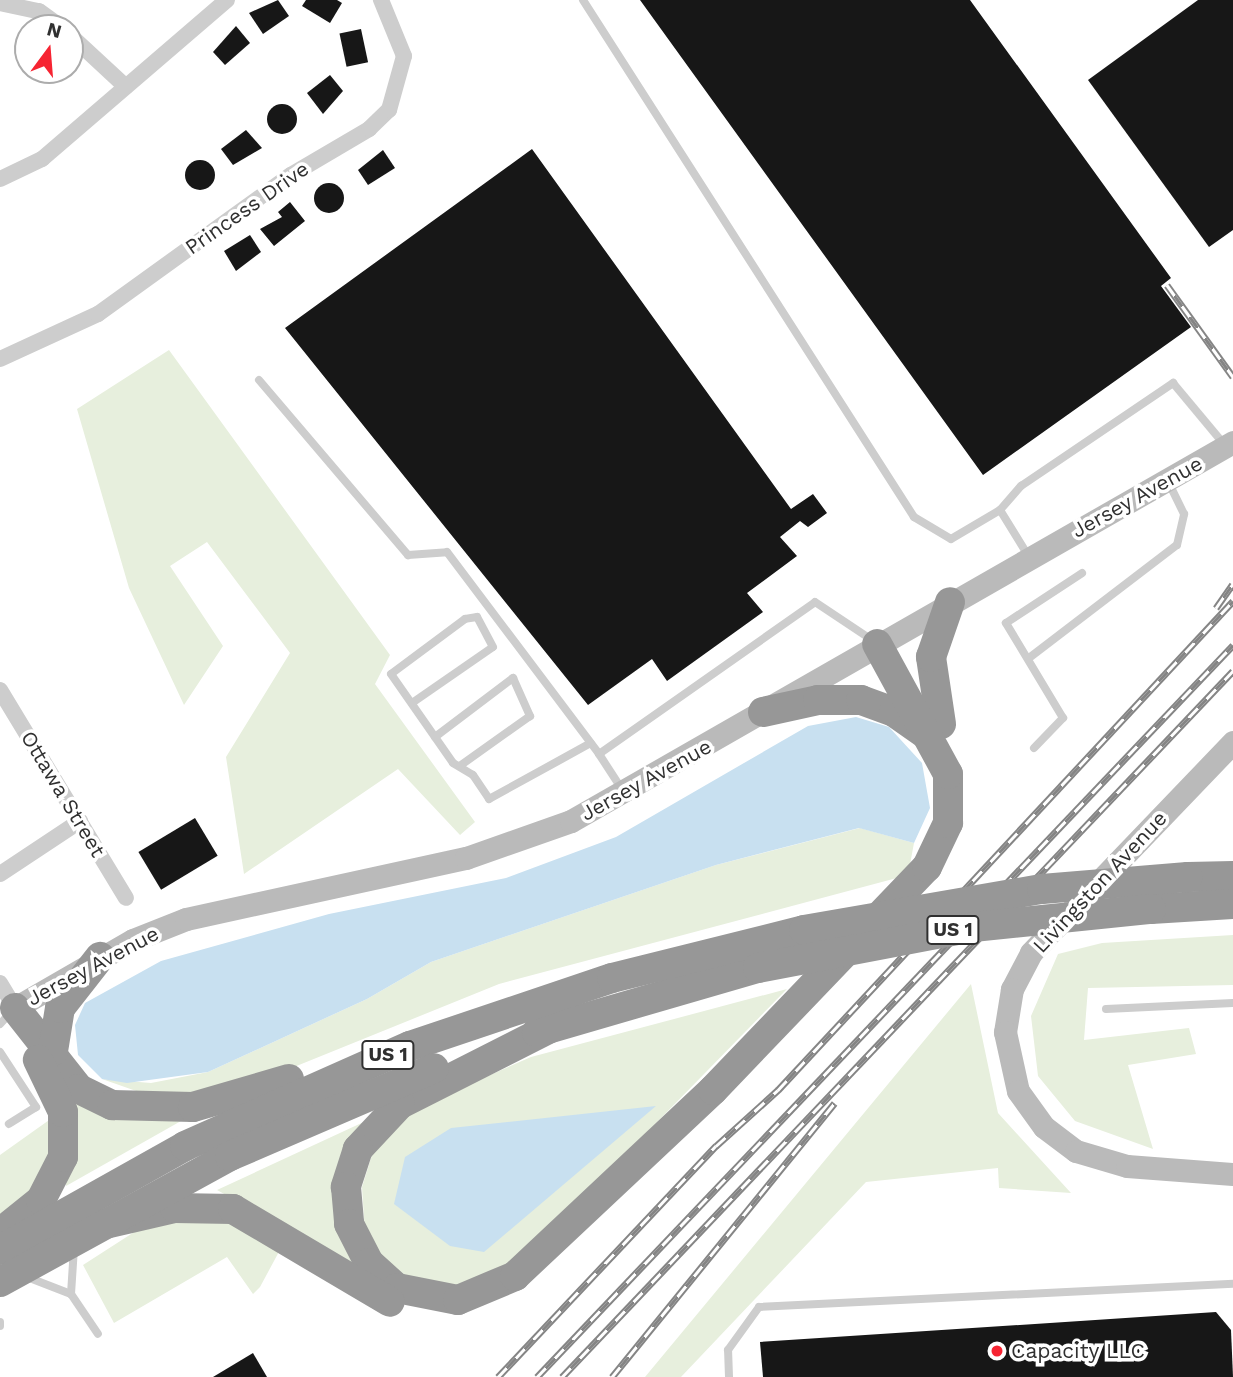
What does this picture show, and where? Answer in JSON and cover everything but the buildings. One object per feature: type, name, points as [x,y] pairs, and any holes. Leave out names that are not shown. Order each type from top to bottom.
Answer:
[{"type":"highway","points":[[556,1025],[400,1104],[358,1150],[346,1186],[349,1224],[360,1252],[397,1288],[444,1301],[505,1283],[750,1054],[934,857],[951,798],[937,732],[932,657],[950,602]]},
{"type":"highway","points":[[86,1233],[175,1208],[222,1207],[267,1224],[417,1313],[468,1315],[514,1297],[746,1080],[943,872],[961,836],[967,798],[960,762],[937,732],[883,641]]},
{"type":"highway","points":[[762,712],[818,700],[861,700],[937,732]]},
{"type":"highway","name":"US 1","points":[[5,1269],[185,1146],[410,1046],[612,978],[804,930],[1042,889],[1233,876]]},
{"type":"highway","name":"US 1","points":[[5,1269],[86,1233],[321,1114],[556,1025],[758,968],[973,927],[1151,908],[1233,904]]},
{"type":"highway","points":[[40,1071],[60,1008],[100,957]]},
{"type":"highway","points":[[0,1233],[33,1208],[61,1167],[66,1125],[40,1071],[8,1016]]},
{"type":"highway","points":[[40,1071],[88,1096],[127,1108],[160,1109],[227,1099],[410,1046]]},
{"type":"main road","name":"Jersey Avenue","points":[[8,1016],[100,957],[186,919],[505,846],[624,793],[950,602],[1229,445]]},
{"type":"main road","name":"Livingston Avenue","points":[[1233,741],[1031,953],[1012,989],[1006,1032],[1018,1091],[1044,1127],[1076,1151],[1127,1166],[1233,1174]]},
{"type":"street","name":"Princess Drive","points":[[0,359],[98,314],[291,175],[369,130],[389,110],[404,55],[381,0]]},
{"type":"street","points":[[0,179],[42,159],[220,2]]},
{"type":"street","points":[[0,3],[43,14]]},
{"type":"street","points":[[84,48],[126,87]]},
{"type":"street","name":"Ottawa Street","points":[[0,690],[126,898]]},
{"type":"street","points":[[0,874],[80,821]]},
{"type":"street","points":[[0,982],[8,1016]]},
{"type":"lane","points":[[583,0],[914,517],[951,539],[1000,510],[1020,486],[1174,383],[1229,445]]},
{"type":"lane","points":[[259,380],[408,555],[447,552],[591,743],[624,793]]},
{"type":"lane","points":[[1028,658],[1177,545],[1184,514],[1168,481]]},
{"type":"lane","points":[[1000,510],[1029,557]]},
{"type":"lane","points":[[1034,748],[1063,718],[1006,623],[1083,573]]},
{"type":"lane","points":[[599,754],[814,602],[883,641]]},
{"type":"lane","points":[[412,703],[492,647],[477,618],[465,620],[391,674],[435,737],[489,799],[591,743]]},
{"type":"lane","points":[[435,737],[513,678],[530,716],[461,765]]},
{"type":"lane","points":[[1106,1009],[1233,1003]]},
{"type":"lane","points":[[0,1052],[40,1071],[36,1107],[9,1124]]},
{"type":"lane","points":[[71,1294],[86,1233]]},
{"type":"lane","points":[[5,1269],[71,1294],[98,1334]]},
{"type":"lane","points":[[729,1377],[728,1350],[759,1307],[1233,1284]]},
{"type":"green space","points":[[169,350],[390,655],[375,684],[475,822],[460,835],[398,769],[244,874],[226,757],[290,653],[207,542],[170,566],[223,646],[184,705],[129,588],[77,409]]},
{"type":"green space","points":[[860,828],[914,843],[908,875],[499,984],[257,1082],[156,1098],[102,1079],[151,1083],[208,1072],[367,999],[431,962],[716,865]]},
{"type":"green space","points":[[1233,935],[1233,985],[1088,988],[1084,1040],[1189,1028],[1196,1054],[1128,1065],[1153,1149],[1075,1121],[1038,1076],[1031,1016],[1058,954],[1102,943]]},
{"type":"green space","points":[[971,984],[998,1113],[1071,1193],[999,1188],[998,1168],[866,1182],[681,1377],[645,1377]]},
{"type":"green space","points":[[787,989],[542,1240],[490,1279],[464,1290],[428,1287],[386,1268],[365,1233],[362,1187],[376,1142],[410,1110],[531,1057]]},
{"type":"green space","points":[[70,1097],[181,1121],[66,1186]]},
{"type":"green space","points":[[52,1118],[55,1157],[32,1200],[0,1221],[0,1155]]},
{"type":"green space","points":[[368,1120],[343,1155],[356,1267],[217,1190]]},
{"type":"green space","points":[[196,1213],[242,1221],[281,1248],[260,1287],[253,1294],[227,1257],[114,1323],[83,1265],[142,1227]]},
{"type":"water","points":[[856,717],[889,727],[922,763],[930,808],[914,843],[859,828],[716,865],[431,962],[367,999],[208,1072],[127,1083],[102,1079],[78,1055],[75,1025],[85,1003],[161,961],[329,914],[506,878],[616,837],[808,726]]},
{"type":"water","points":[[656,1106],[484,1252],[450,1246],[394,1204],[405,1157],[451,1128]]},
{"type":"railway","points":[[1167,285],[1233,377]]},
{"type":"railway","points":[[1216,608],[1233,584]]},
{"type":"railway","points":[[498,1377],[716,1146],[778,1090],[1233,601]]},
{"type":"railway","points":[[537,1377],[1233,645]]},
{"type":"railway","points":[[562,1377],[1233,671]]},
{"type":"railway","points":[[612,1377],[835,1103]]},
{"type":"place","name":"Capacity LLC","points":[[997,1351]]}]
